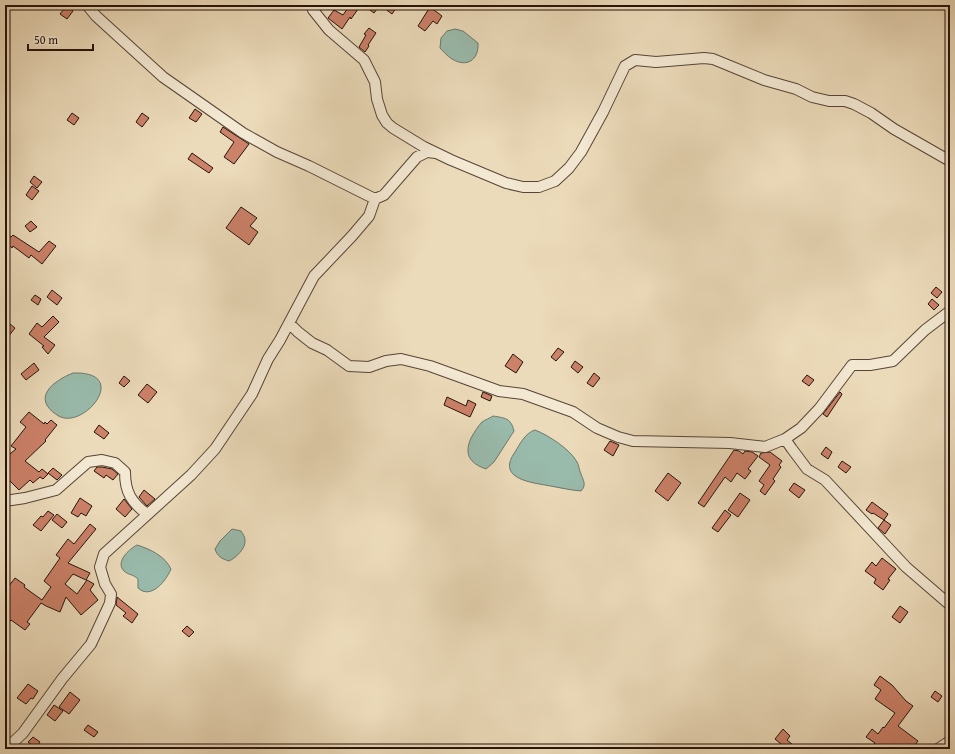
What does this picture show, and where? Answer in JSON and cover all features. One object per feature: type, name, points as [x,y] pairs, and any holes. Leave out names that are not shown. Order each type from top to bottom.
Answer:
[{"type":"street","points":[[87,5],[96,16],[163,77],[242,133],[277,152],[309,166],[375,199]]},
{"type":"street","points":[[316,5],[313,10],[329,30],[364,60],[375,82],[377,99],[382,115],[387,123],[438,154],[499,180],[518,186],[539,187],[555,182],[569,168],[581,152],[603,112],[625,66],[635,60],[656,62],[704,58],[713,59],[764,80],[796,89],[812,97],[829,101],[845,101],[854,104],[950,161]]},
{"type":"street","points":[[6,749],[23,733],[62,679],[91,644],[110,603],[111,594],[104,584],[100,568],[104,554],[186,480],[215,449],[252,394],[268,359],[314,276],[369,216],[375,199],[384,195],[417,157],[427,152],[438,154]]},
{"type":"street","points":[[289,323],[312,343],[327,350],[349,366],[369,367],[386,361],[401,360],[430,366],[498,391],[523,394],[573,412],[597,428],[618,437],[633,441],[730,443],[764,447],[785,439],[801,428],[819,409],[852,365],[870,365],[893,361],[925,330],[950,312]]},
{"type":"street","points":[[785,439],[807,469],[826,480],[906,567],[950,605]]},
{"type":"street","points":[[5,500],[25,498],[56,490],[88,462],[102,460],[115,463],[125,472],[125,482],[130,495],[136,506],[147,514]]},
{"type":"street","points":[[5,741],[6,749]]},
{"type":"street","points":[[938,749],[950,741]]},
{"type":"shaded area","points":[[455,29],[463,31],[478,43],[478,49],[471,61],[463,63],[457,62],[449,57],[440,48],[441,38],[447,31]]},
{"type":"shaded area","points":[[73,373],[91,375],[99,381],[101,390],[97,400],[89,409],[78,416],[67,418],[57,415],[49,409],[45,396],[52,385]]},
{"type":"shaded area","points":[[493,416],[507,419],[511,423],[514,431],[494,462],[486,469],[480,467],[472,461],[468,453],[468,449],[471,438],[479,425]]},
{"type":"shaded area","points":[[535,430],[558,443],[574,457],[578,463],[584,482],[584,487],[581,491],[530,482],[516,477],[512,473],[510,460],[523,439],[531,431]]},
{"type":"shaded area","points":[[232,529],[241,531],[245,538],[245,543],[235,558],[229,561],[220,557],[215,549],[220,541]]},
{"type":"shaded area","points":[[137,545],[157,554],[165,560],[171,569],[166,579],[158,588],[148,592],[138,588],[138,579],[124,571],[121,564],[124,556],[130,549]]},
{"type":"building","points":[[350,5],[361,5],[342,29],[328,18],[334,10],[343,15]]},
{"type":"building","points":[[363,5],[380,5],[374,13]]},
{"type":"building","points":[[380,5],[398,5],[392,14]]},
{"type":"building","points":[[66,6],[73,11],[67,19],[60,14]]},
{"type":"building","points":[[430,7],[442,16],[437,24],[433,21],[425,31],[418,26]]},
{"type":"building","points":[[369,28],[376,33],[365,52],[359,47],[366,35],[364,34]]},
{"type":"building","points":[[195,109],[202,114],[196,122],[189,118]]},
{"type":"building","points":[[72,113],[79,118],[74,125],[67,120]]},
{"type":"building","points":[[142,113],[149,118],[142,127],[136,122]]},
{"type":"building","points":[[223,127],[249,144],[234,164],[224,157],[234,142],[220,132]]},
{"type":"building","points":[[192,153],[213,168],[209,173],[188,159]]},
{"type":"building","points":[[34,176],[42,182],[37,188],[30,182]]},
{"type":"building","points":[[32,186],[39,191],[32,200],[26,195]]},
{"type":"building","points":[[241,207],[257,218],[250,226],[258,232],[249,245],[226,228]]},
{"type":"building","points":[[31,221],[37,227],[30,232],[25,226]]},
{"type":"building","points":[[5,233],[11,237],[13,235],[39,252],[49,241],[56,246],[42,264],[31,255],[29,258],[13,246],[12,248],[5,242]]},
{"type":"building","points":[[936,287],[942,292],[937,298],[931,293]]},
{"type":"building","points":[[52,290],[62,298],[57,305],[47,297]]},
{"type":"building","points":[[35,295],[41,299],[38,305],[31,300]]},
{"type":"building","points":[[932,299],[939,305],[934,310],[928,304]]},
{"type":"building","points":[[53,316],[59,322],[44,337],[55,345],[48,354],[42,347],[44,346],[29,334],[37,323],[42,327]]},
{"type":"building","points":[[5,320],[15,328],[5,341]]},
{"type":"building","points":[[558,348],[564,352],[556,361],[551,357]]},
{"type":"building","points":[[513,354],[523,362],[516,373],[505,366]]},
{"type":"building","points":[[575,361],[583,367],[578,373],[571,367]]},
{"type":"building","points":[[34,363],[39,370],[26,380],[21,374]]},
{"type":"building","points":[[594,373],[600,378],[593,387],[587,383]]},
{"type":"building","points":[[807,375],[814,380],[809,386],[802,381]]},
{"type":"building","points":[[124,376],[130,381],[124,387],[119,383]]},
{"type":"building","points":[[147,384],[157,392],[148,403],[138,395]]},
{"type":"building","points":[[483,392],[492,396],[490,401],[481,397]]},
{"type":"building","points":[[840,392],[842,394],[841,396],[827,417],[823,414]]},
{"type":"building","points":[[447,397],[466,406],[468,400],[476,404],[470,417],[444,405]]},
{"type":"building","points":[[29,412],[44,424],[45,422],[47,424],[51,420],[57,425],[45,440],[46,441],[25,461],[39,472],[42,469],[48,474],[43,479],[40,477],[33,483],[30,480],[19,490],[9,480],[5,486],[5,458],[16,449],[11,446],[26,427],[20,422]]},
{"type":"building","points":[[99,425],[109,433],[104,439],[94,432]]},
{"type":"building","points":[[610,441],[619,445],[613,456],[604,450]]},
{"type":"building","points":[[826,447],[832,452],[828,459],[821,454]]},
{"type":"building","points":[[734,450],[743,454],[745,451],[752,452],[758,456],[748,469],[751,471],[745,479],[737,473],[731,482],[725,477],[704,507],[698,503]]},
{"type":"building","points":[[770,452],[782,461],[779,465],[781,467],[773,479],[775,481],[765,495],[760,491],[764,485],[759,481],[770,465],[759,457],[761,453]]},
{"type":"building","points":[[842,461],[851,467],[846,473],[838,467]]},
{"type":"building","points":[[97,467],[112,469],[118,474],[113,480],[106,475],[104,478],[94,471]]},
{"type":"building","points":[[53,468],[62,475],[57,480],[48,473]]},
{"type":"building","points":[[668,473],[681,483],[668,501],[655,491]]},
{"type":"building","points":[[794,483],[805,490],[799,498],[789,490]]},
{"type":"building","points":[[144,490],[155,499],[147,506],[139,497]]},
{"type":"building","points":[[740,493],[750,500],[738,517],[728,510]]},
{"type":"building","points":[[80,498],[92,506],[86,516],[81,513],[78,517],[71,513]]},
{"type":"building","points":[[124,499],[132,509],[125,517],[116,509]]},
{"type":"building","points":[[872,502],[888,514],[884,520],[866,510]]},
{"type":"building","points":[[725,510],[731,515],[718,532],[712,528]]},
{"type":"building","points":[[48,511],[54,515],[41,531],[33,525]]},
{"type":"building","points":[[57,514],[67,522],[62,528],[52,520]]},
{"type":"building","points":[[884,520],[891,525],[885,534],[878,528]]},
{"type":"building","points":[[90,524],[96,529],[68,563],[90,573],[86,580],[73,574],[65,584],[77,594],[87,580],[94,584],[90,590],[98,600],[81,615],[66,597],[60,612],[41,603],[27,622],[30,624],[25,630],[11,620],[5,627],[5,591],[15,578],[25,585],[24,587],[42,600],[51,587],[44,581],[60,558],[56,555],[68,539],[74,544]]},
{"type":"building","points":[[882,558],[896,569],[888,579],[890,580],[883,590],[874,583],[876,579],[865,571],[872,562],[876,566]]},
{"type":"building","points":[[117,597],[138,614],[132,623],[123,616],[126,613],[116,605]]},
{"type":"building","points":[[900,606],[908,612],[900,623],[892,617]]},
{"type":"building","points":[[187,626],[194,632],[189,637],[182,631]]},
{"type":"building","points":[[880,676],[892,685],[906,701],[913,706],[898,726],[918,741],[912,749],[870,749],[875,743],[866,737],[872,729],[878,734],[895,713],[875,699],[881,690],[874,685]]},
{"type":"building","points":[[28,684],[38,691],[33,699],[31,698],[26,704],[17,698]]},
{"type":"building","points":[[935,691],[942,696],[938,702],[931,697]]},
{"type":"building","points":[[70,692],[80,700],[69,714],[59,707]]},
{"type":"building","points":[[54,705],[63,711],[55,721],[47,715]]},
{"type":"building","points":[[88,725],[98,732],[94,737],[84,730]]},
{"type":"building","points":[[783,729],[790,736],[787,740],[792,744],[787,749],[775,739]]},
{"type":"building","points":[[33,737],[40,742],[36,748],[28,742]]}]
